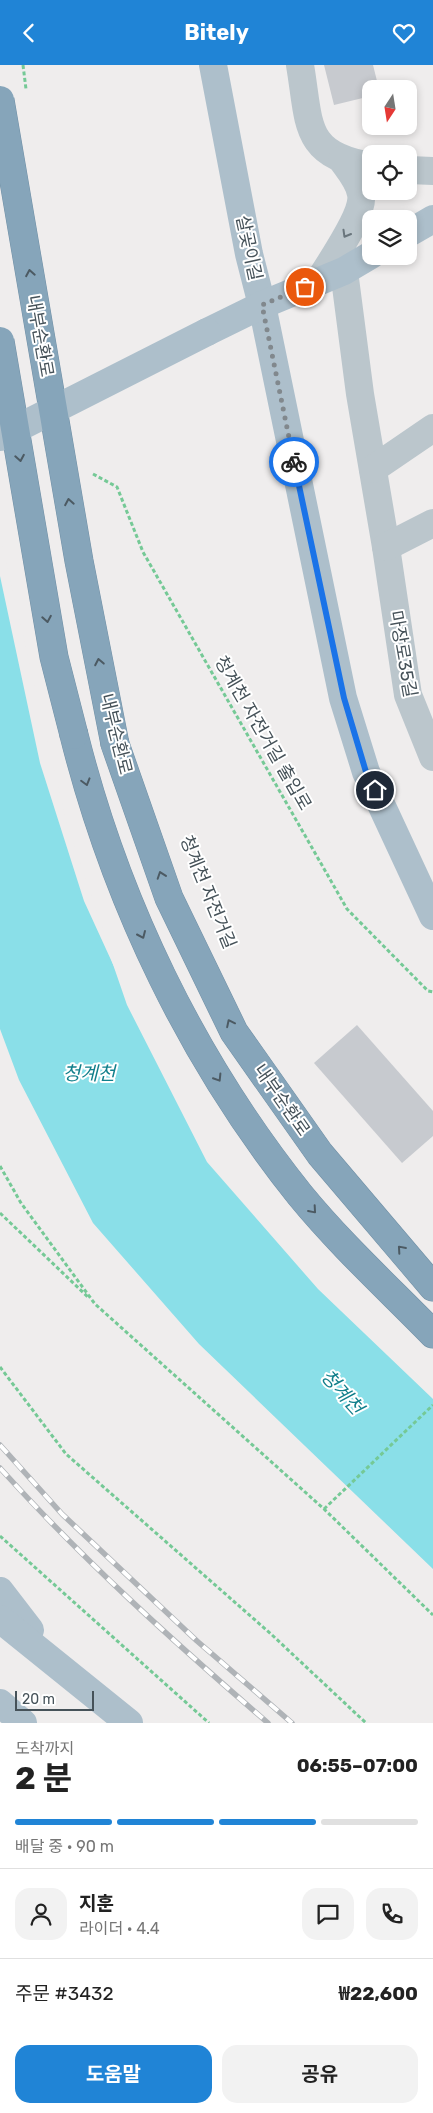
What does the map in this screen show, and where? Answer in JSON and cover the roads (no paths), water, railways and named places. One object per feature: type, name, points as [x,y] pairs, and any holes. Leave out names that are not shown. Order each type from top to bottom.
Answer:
[{"type":"highway","name":"내부순환로","points":[[0,100],[79,561],[116,744],[169,898],[234,1032],[320,1154],[433,1287]]},
{"type":"highway","points":[[0,341],[54,657],[86,785],[133,917],[152,958],[206,1059],[266,1149],[300,1195],[347,1248],[433,1334]]},
{"type":"main road","name":"살곶이길","points":[[213,65],[249,254],[262,305],[344,698],[366,772],[433,916]]},
{"type":"main road","points":[[417,228],[433,219]]},
{"type":"main road","points":[[0,437],[207,331],[262,305],[344,271],[362,260]]},
{"type":"main road","points":[[0,1591],[60,1668]]},
{"type":"main road","points":[[0,1619],[129,1723]]},
{"type":"main road","points":[[0,1703],[23,1723]]},
{"type":"street","points":[[300,65],[311,129],[316,141],[342,160],[354,177],[361,194],[361,208],[319,281]]},
{"type":"street","points":[[342,160],[362,163]]},
{"type":"street","points":[[417,170],[433,171]]},
{"type":"street","name":"마장로35길","points":[[344,271],[360,394],[386,547],[408,695],[433,757]]},
{"type":"street","points":[[373,469],[433,428]]},
{"type":"street","points":[[386,547],[433,523]]},
{"type":"water","name":"청계천","points":[[0,545],[65,825],[127,1005],[207,1162],[318,1289],[433,1399],[433,1569],[199,1344],[93,1223],[19,1080],[0,1029]]},
{"type":"railway","points":[[0,1445],[62,1514],[197,1641],[292,1723]]},
{"type":"railway","points":[[0,1468],[96,1568],[198,1662],[268,1723]]}]
